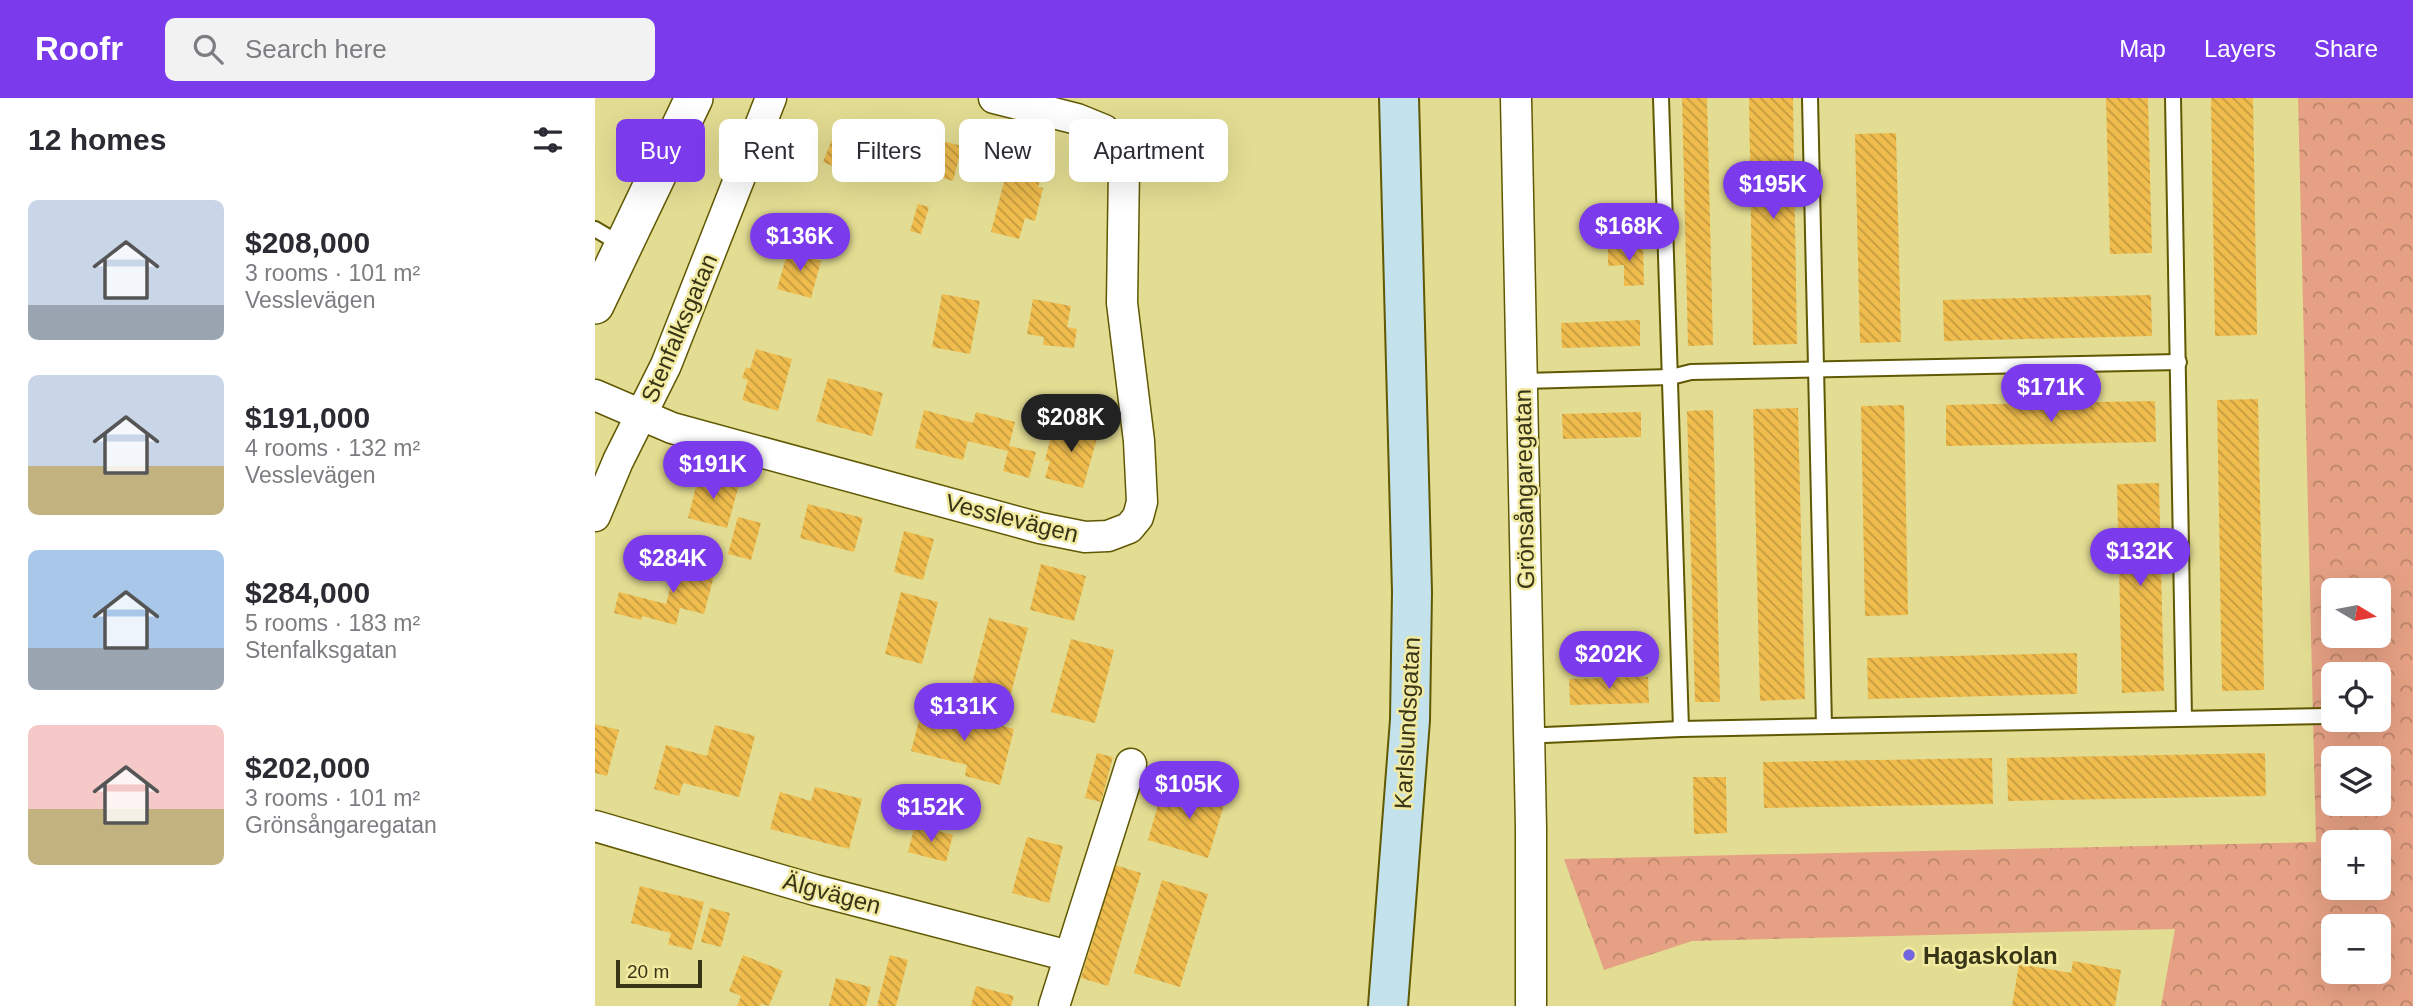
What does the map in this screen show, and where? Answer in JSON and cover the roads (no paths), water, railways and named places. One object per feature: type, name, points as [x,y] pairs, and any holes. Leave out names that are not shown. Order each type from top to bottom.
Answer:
[{"type":"main road","name":"Karlslundsgatan","points":[[1375,98],[1407,449]]},
{"type":"main road","name":"Karlslundsgatan","points":[[1387,1003],[1410,720],[1412,592],[1399,98]]},
{"type":"street","points":[[595,305],[609,237],[694,98]]},
{"type":"street","name":"Stenfalksgatan","points":[[595,516],[618,461],[666,365],[771,98]]},
{"type":"street","name":"Vesslevägen","points":[[595,395],[672,428],[1040,528],[1085,537],[1108,536],[1129,528],[1138,516],[1142,502],[1139,441],[1122,303],[1124,168],[1119,146],[1104,130],[1077,119],[993,98]]},
{"type":"street","name":"Grönsångaregatan","points":[[1516,98],[1531,828],[1531,1006]]},
{"type":"street","points":[[1054,1006],[1131,764]]},
{"type":"street","name":"Älgvägen","points":[[595,826],[815,890],[1069,956]]},
{"type":"lane","points":[[1661,98],[1681,729]]},
{"type":"lane","points":[[1810,98],[1824,726]]},
{"type":"lane","points":[[2173,98],[2185,718]]},
{"type":"lane","points":[[1521,381],[1671,377],[1691,372],[2179,362]]},
{"type":"lane","points":[[1545,735],[1681,729],[2321,716]]},
{"type":"place","name":"Hagaskolan","points":[[1909,955]]}]
